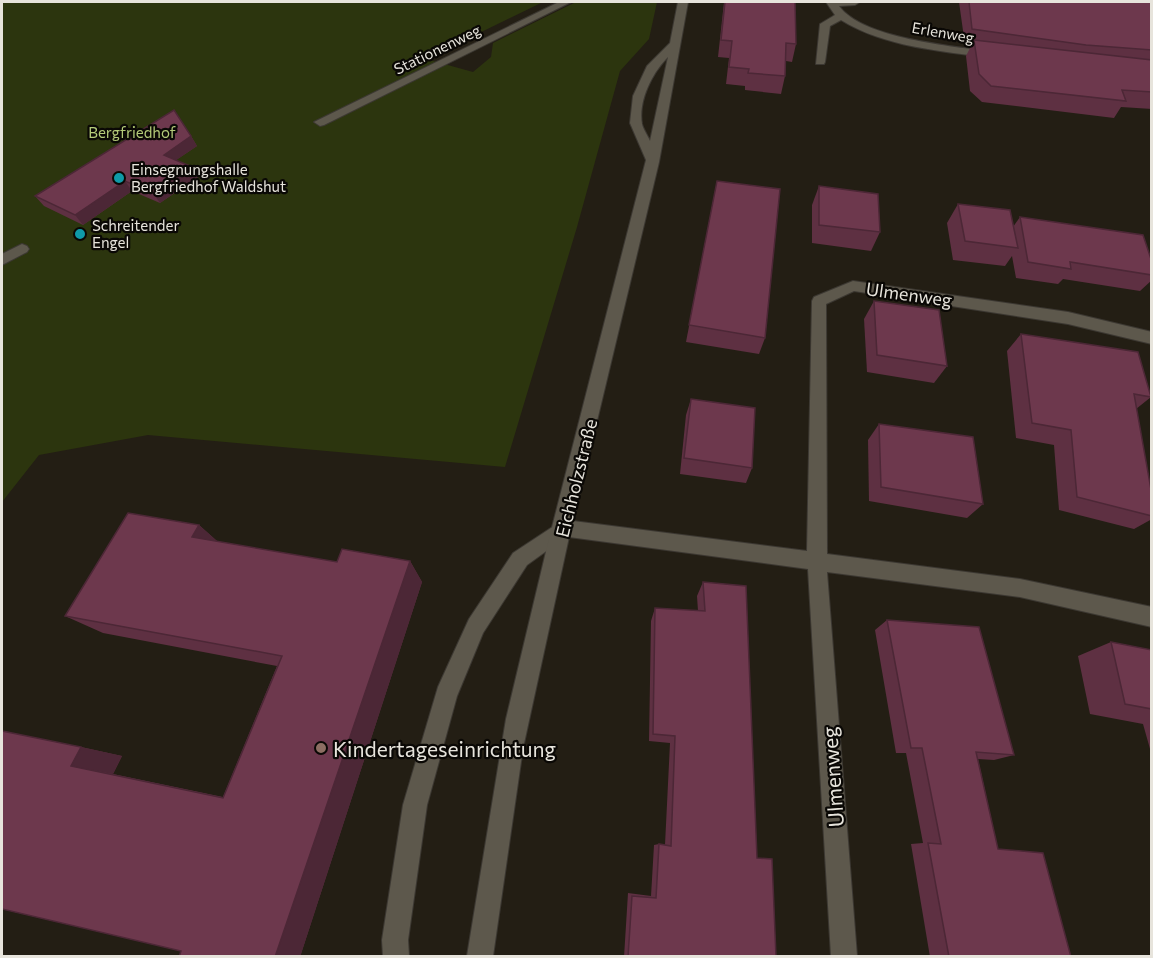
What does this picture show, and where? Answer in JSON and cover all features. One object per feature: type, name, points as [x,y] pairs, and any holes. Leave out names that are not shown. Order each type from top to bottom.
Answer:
[{"type":"street","name":"Stationenweg","points":[[320,122],[566,2]]},
{"type":"street","name":"Eichholzstraße","points":[[480,957],[517,720],[653,162],[683,2]]},
{"type":"street","points":[[832,3],[855,2]]},
{"type":"street","name":"Erlenweg","points":[[832,3],[841,16],[862,29],[918,44],[1008,57]]},
{"type":"street","points":[[820,62],[825,24],[841,16]]},
{"type":"street","points":[[653,162],[636,123],[639,96],[651,68],[676,43]]},
{"type":"street","points":[[2,260],[22,249]]},
{"type":"street","name":"Ulmenweg","points":[[844,957],[817,562],[819,301],[853,286],[1068,318],[1152,338]]},
{"type":"street","points":[[396,957],[395,940],[415,805],[446,695],[476,626],[520,559],[563,528],[1020,588],[1152,617]]},
{"type":"green space","name":"Bergfriedhof","points":[[2,2],[543,2],[426,59],[473,72],[491,57],[493,43],[576,2],[657,2],[649,39],[620,71],[577,227],[505,467],[148,435],[39,455],[2,502]]},
{"type":"building","points":[[725,2],[795,2],[796,44],[786,43],[785,76],[748,73],[749,69],[729,67],[732,41],[721,40]]},
{"type":"building","points":[[969,2],[1152,2],[1152,50],[1086,45],[972,29]]},
{"type":"building","points":[[974,40],[1152,60],[1152,92],[1122,90],[1126,101],[991,86],[979,74]]},
{"type":"building","points":[[174,110],[191,136],[164,155],[192,167],[153,193],[125,181],[75,215],[35,196]]},
{"type":"building","points":[[717,181],[780,189],[765,338],[689,325]]},
{"type":"building","points":[[819,186],[878,194],[880,232],[819,225]]},
{"type":"building","points":[[958,204],[1010,210],[1018,248],[965,241]]},
{"type":"building","points":[[1020,217],[1143,235],[1152,262],[1152,275],[1070,262],[1071,269],[1028,262]]},
{"type":"building","points":[[874,301],[939,310],[947,366],[877,355]]},
{"type":"building","points":[[1021,334],[1138,352],[1151,397],[1134,394],[1152,495],[1152,516],[1077,497],[1071,430],[1032,423]]},
{"type":"building","points":[[691,399],[755,408],[752,468],[684,458]]},
{"type":"building","points":[[879,424],[973,437],[983,504],[881,487]]},
{"type":"building","name":"Kindertageseinrichtung","points":[[128,513],[199,525],[192,537],[337,562],[342,549],[410,561],[275,957],[179,957],[181,951],[2,909],[2,731],[81,747],[71,766],[223,798],[282,656],[65,616]]},
{"type":"building","points":[[703,582],[746,586],[757,858],[772,859],[776,957],[628,957],[632,896],[656,898],[659,844],[671,846],[675,736],[653,734],[655,608],[705,611]]},
{"type":"building","points":[[887,620],[979,627],[1014,755],[976,752],[998,849],[1043,853],[1071,957],[949,957],[928,843],[941,844],[922,748],[911,748]]},
{"type":"building","points":[[1111,642],[1152,650],[1152,709],[1125,704]]},
{"type":"place","name":"Einsegnungshalle Bergfriedhof Waldshut","points":[[119,178]]},
{"type":"place","name":"Schreitender Engel","points":[[80,234]]},
{"type":"place","name":"Kindertageseinrichtung","points":[[321,748]]}]
